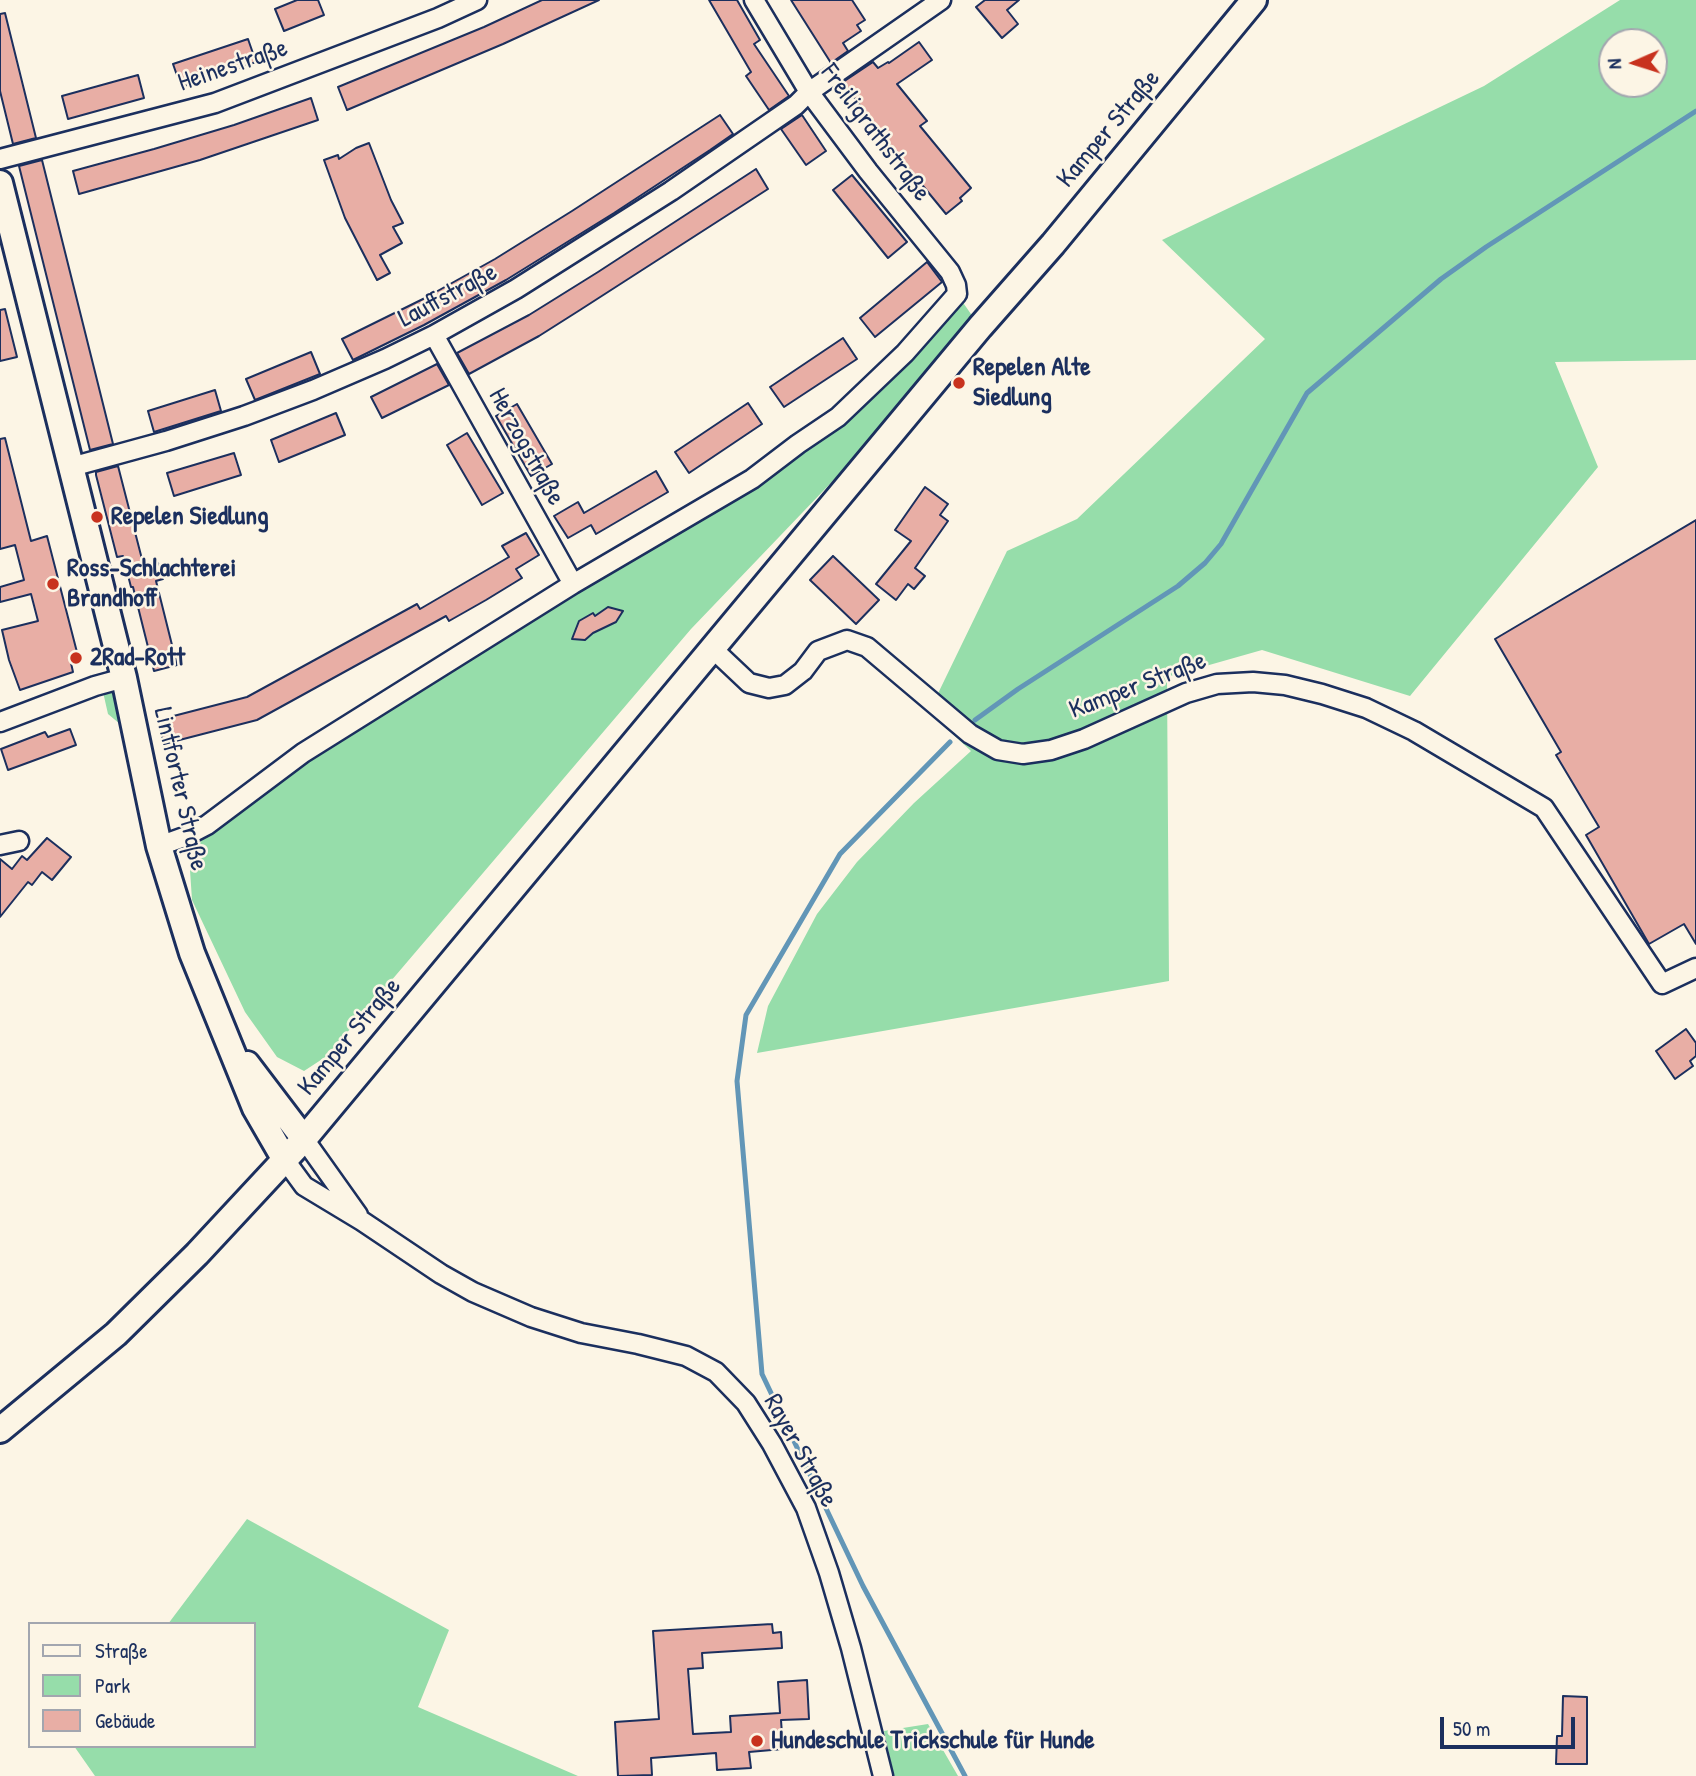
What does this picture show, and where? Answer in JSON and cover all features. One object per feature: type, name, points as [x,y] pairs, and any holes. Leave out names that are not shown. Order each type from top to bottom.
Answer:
[{"type":"main road","name":"Kamper Straße","points":[[0,1430],[116,1334],[197,1254],[304,1139],[1254,0]]},
{"type":"main road","name":"Lintforter Straße","points":[[0,183],[124,678],[159,846],[192,953],[255,1108],[285,1160]]},
{"type":"main road","name":"Lintforter Straße","points":[[226,1037],[304,1139]]},
{"type":"street","name":"Heinestraße","points":[[0,159],[215,103],[438,18],[477,0]]},
{"type":"street","name":"Freiligrathstraße","points":[[573,584],[752,479],[838,417],[905,353],[957,294],[950,272],[868,171],[809,92],[754,0]]},
{"type":"street","name":"Lauffstraße","points":[[71,467],[244,416],[313,390],[434,335],[516,289],[671,191],[796,106],[809,92],[941,0]]},
{"type":"street","name":"Herzogstraße","points":[[434,335],[573,584]]},
{"type":"street","points":[[159,846],[207,825],[303,753],[573,584]]},
{"type":"street","name":"Kamper Straße","points":[[713,649],[749,683],[769,688],[785,685],[803,671],[818,651],[847,640],[867,647],[970,734],[998,750],[1023,754],[1051,750],[1084,739],[1186,693],[1217,684],[1274,684],[1322,694],[1366,708],[1414,731],[1544,808],[1662,984],[1696,968]]},
{"type":"street","points":[[0,722],[95,686],[124,678]]},
{"type":"street","points":[[0,844],[19,841]]},
{"type":"street","name":"Rayer Straße","points":[[304,1139],[362,1221]]},
{"type":"street","name":"Rayer Straße","points":[[285,1160],[304,1186],[473,1292],[531,1317],[581,1333],[686,1356],[716,1372],[746,1403],[772,1444],[806,1508],[852,1648],[883,1776]]},
{"type":"green space","points":[[1620,0],[1696,0],[1696,360],[1555,362],[1598,467],[1410,696],[1262,650],[1167,677],[1169,981],[757,1053],[768,1006],[817,914],[857,862],[914,803],[971,751],[929,712],[1007,551],[1077,519],[1265,339],[1162,240],[1484,86]]},
{"type":"green space","points":[[957,294],[980,327],[691,629],[327,1056],[304,1071],[277,1057],[245,1012],[192,900],[190,870],[207,825],[818,432]]},
{"type":"green space","points":[[110,690],[116,693],[126,729],[108,714],[103,692]]},
{"type":"green space","points":[[247,1519],[449,1630],[418,1707],[578,1776],[95,1776],[75,1748],[256,1748],[256,1622],[170,1622]]},
{"type":"green space","points":[[928,1724],[958,1776],[894,1776],[884,1731]]},
{"type":"building","points":[[297,0],[318,0],[324,15],[284,31],[275,9]]},
{"type":"building","points":[[542,0],[599,0],[347,110],[338,87]]},
{"type":"building","points":[[709,0],[737,0],[760,40],[754,44],[789,96],[769,110],[746,76],[751,72]]},
{"type":"building","points":[[791,0],[852,0],[865,20],[857,25],[861,31],[843,43],[848,51],[831,63]]},
{"type":"building","points":[[985,0],[1019,0],[1007,10],[1018,24],[1002,38],[976,7]]},
{"type":"building","points":[[5,13],[36,138],[13,144],[0,91],[0,14]]},
{"type":"building","points":[[248,39],[256,62],[181,87],[173,64]]},
{"type":"building","points":[[919,42],[932,60],[897,84],[927,121],[920,126],[971,188],[960,198],[962,201],[946,214],[882,136],[843,82],[873,62],[878,68],[889,63]]},
{"type":"building","points":[[138,75],[144,98],[68,119],[62,96]]},
{"type":"building","points":[[311,98],[318,120],[200,160],[79,194],[73,171],[234,125]]},
{"type":"building","points":[[720,115],[733,134],[710,150],[506,280],[353,360],[342,339],[425,298],[495,259]]},
{"type":"building","points":[[802,115],[826,151],[806,165],[781,129]]},
{"type":"building","points":[[369,143],[403,223],[393,227],[402,243],[380,255],[390,273],[377,280],[345,218],[324,160],[338,155],[339,159]]},
{"type":"building","points":[[42,160],[113,444],[90,450],[19,166]]},
{"type":"building","points":[[756,169],[768,189],[539,336],[469,374],[457,353],[529,315]]},
{"type":"building","points":[[852,175],[907,242],[888,258],[833,190]]},
{"type":"building","points":[[927,262],[942,282],[875,337],[860,318]]},
{"type":"building","points":[[5,309],[17,357],[0,361],[0,310]]},
{"type":"building","points":[[843,338],[857,359],[784,407],[770,387]]},
{"type":"building","points":[[311,352],[320,374],[255,400],[246,379]]},
{"type":"building","points":[[437,364],[449,385],[382,418],[371,397]]},
{"type":"building","points":[[215,390],[221,411],[154,432],[148,411]]},
{"type":"building","points":[[748,403],[762,424],[689,473],[675,452]]},
{"type":"building","points":[[517,404],[552,464],[531,476],[496,416]]},
{"type":"building","points":[[336,413],[345,435],[279,462],[271,440]]},
{"type":"building","points":[[467,433],[503,493],[482,505],[447,445]]},
{"type":"building","points":[[5,438],[31,541],[47,536],[79,660],[71,663],[73,672],[20,690],[2,630],[38,621],[31,594],[0,602],[0,587],[24,580],[15,545],[0,549],[0,439]]},
{"type":"building","points":[[234,453],[241,475],[174,496],[167,473]]},
{"type":"building","points":[[118,466],[144,567],[158,563],[163,579],[156,581],[177,665],[154,671],[133,587],[123,556],[117,557],[96,475],[96,472]]},
{"type":"building","points":[[656,471],[668,492],[596,534],[591,525],[568,538],[554,516],[578,502],[584,513]]},
{"type":"building","points":[[925,487],[948,504],[940,515],[948,521],[915,568],[925,576],[914,589],[908,584],[896,600],[876,584],[911,541],[895,530]]},
{"type":"building","points":[[1696,520],[1696,944],[1684,924],[1649,944],[1586,835],[1599,827],[1556,755],[1561,752],[1495,639]]},
{"type":"building","points":[[526,533],[539,555],[516,569],[522,578],[486,600],[449,621],[446,616],[257,720],[164,744],[158,720],[247,697],[417,604],[420,609],[509,557],[502,546]]},
{"type":"building","points":[[833,556],[879,600],[856,624],[810,580]]},
{"type":"building","points":[[608,607],[623,611],[616,622],[585,640],[572,639],[579,621],[593,613],[595,616]]},
{"type":"building","points":[[70,729],[76,745],[8,770],[1,749],[45,732],[48,737]]},
{"type":"building","points":[[47,838],[71,857],[52,880],[42,872],[32,885],[28,882],[0,917],[0,859],[12,869],[22,856],[27,860]]},
{"type":"building","points":[[1686,1029],[1696,1043],[1696,1056],[1690,1061],[1693,1066],[1675,1079],[1656,1051]]},
{"type":"building","points":[[772,1624],[773,1633],[781,1632],[782,1648],[702,1653],[703,1668],[688,1669],[693,1734],[731,1732],[730,1716],[780,1713],[778,1682],[807,1680],[809,1719],[781,1720],[783,1749],[749,1752],[751,1768],[717,1770],[716,1753],[651,1758],[652,1775],[618,1776],[615,1722],[659,1719],[653,1631]]},
{"type":"building","points":[[1563,1696],[1587,1697],[1587,1764],[1556,1764],[1557,1736],[1562,1736]]},
{"type":"waterway","points":[[975,720],[1018,689],[1178,586],[1205,563],[1221,544],[1307,393],[1441,279],[1696,111]]},
{"type":"waterway","points":[[950,742],[840,854],[746,1015],[737,1081],[762,1374],[863,1586],[965,1776]]},
{"type":"place","name":"Repelen Alte Siedlung","points":[[959,383]]},
{"type":"place","name":"Repelen Siedlung","points":[[97,517]]},
{"type":"place","name":"Ross-Schlachterei Brandhoff","points":[[53,584]]},
{"type":"place","name":"2Rad-Rott","points":[[76,658]]},
{"type":"place","name":"Hundeschule Trickschule für Hunde","points":[[757,1741]]}]
